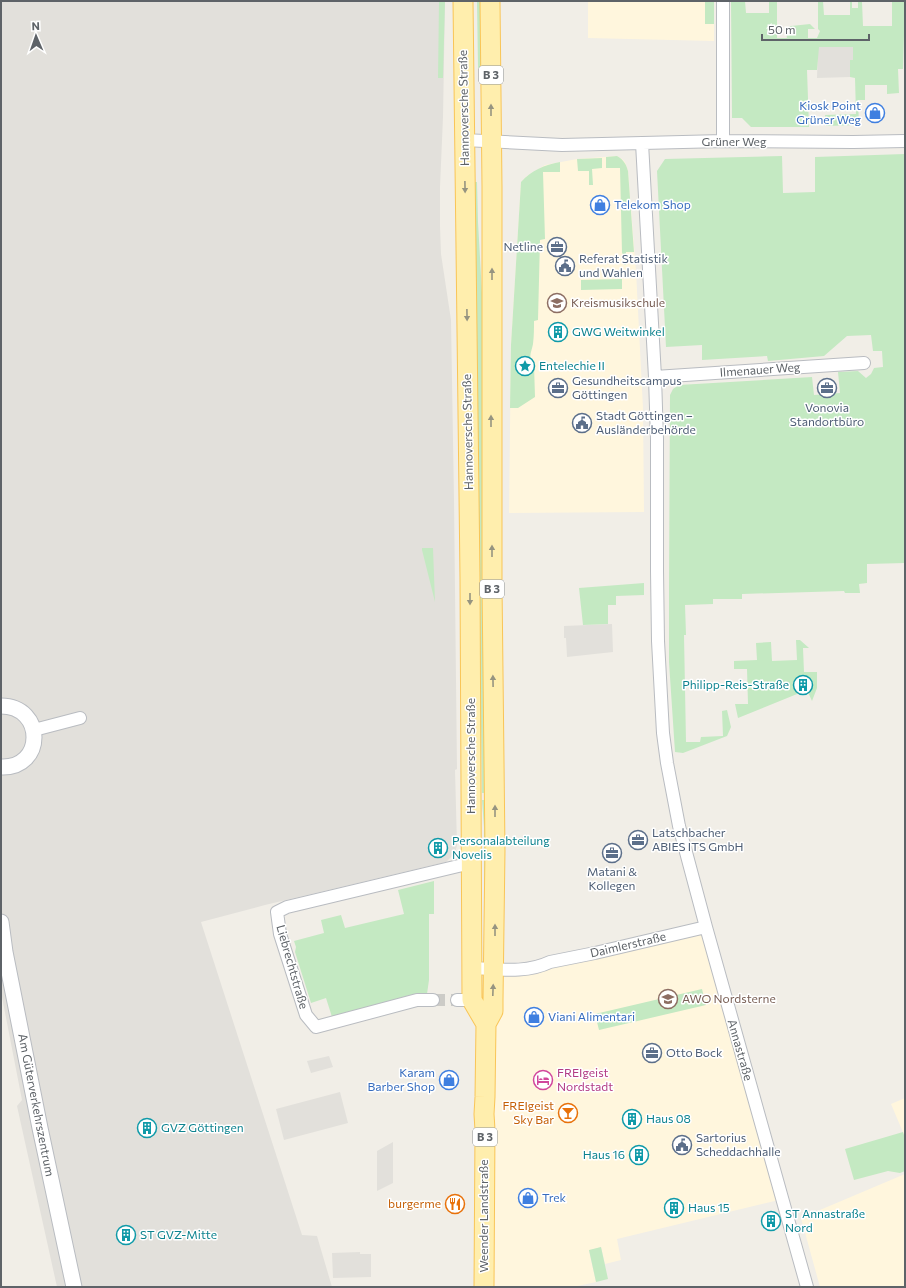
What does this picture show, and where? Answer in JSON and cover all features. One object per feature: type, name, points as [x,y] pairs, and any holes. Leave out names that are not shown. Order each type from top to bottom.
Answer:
[{"type":"main road","name":"Hannoversche Straße","points":[[463,1],[470,577],[471,863]]},
{"type":"main road","name":"Hannoversche Straße","points":[[490,1],[492,146],[492,584],[495,850]]},
{"type":"main road","name":"Weender Landstraße","points":[[484,1287],[484,1114],[486,1024],[493,1011],[499,969],[495,850]]},
{"type":"main road","name":"B 3","points":[[471,863],[472,968],[465,1000],[486,1024]]},
{"type":"street","points":[[723,1],[723,141]]},
{"type":"street","name":"Grüner Weg","points":[[464,144],[492,146],[518,151],[546,150],[562,145],[723,141],[905,141]]},
{"type":"street","points":[[642,143],[655,377]]},
{"type":"street","name":"Ilmenauer Weg","points":[[655,377],[864,363]]},
{"type":"street","name":"Annastraße","points":[[655,377],[659,661],[663,733],[671,789],[679,826],[706,927],[807,1287]]},
{"type":"street","points":[[1,706],[15,708],[22,712],[31,723],[34,730],[34,745],[26,758],[14,766],[1,767]]},
{"type":"street","points":[[34,730],[80,718]]},
{"type":"street","name":"Liebrechtstraße","points":[[433,1000],[416,1000],[316,1027],[306,1015],[280,934],[277,912],[287,907],[471,863]]},
{"type":"street","name":"Am Güterverkehrszentrum","points":[[1,922],[5,952],[40,1128],[74,1287]]},
{"type":"street","name":"Daimlerstraße","points":[[499,969],[513,971],[521,970],[550,962],[706,927]]},
{"type":"street","points":[[472,968],[499,969]]},
{"type":"shaded area","points":[[1,1],[445,1],[440,226],[441,254],[451,320],[457,769],[455,770],[457,845],[455,853],[446,862],[265,905],[201,922],[302,1235],[317,1236],[332,1287],[57,1287],[17,1106],[22,1100],[1,992]]},
{"type":"shaded area","points":[[588,1],[714,1],[714,41],[588,38]]},
{"type":"shaded area","points":[[818,47],[853,47],[853,60],[850,61],[850,77],[817,78]]},
{"type":"shaded area","points":[[617,156],[625,162],[628,171],[636,271],[643,408],[644,512],[509,513],[511,345],[521,182],[527,176],[545,165],[577,159]]},
{"type":"shaded area","points":[[612,624],[613,652],[567,657],[564,626]]},
{"type":"shaded area","points":[[703,932],[779,1200],[617,1239],[621,1260],[605,1264],[601,1247],[589,1251],[596,1282],[573,1287],[488,1287],[489,973]]},
{"type":"shaded area","points":[[329,1056],[333,1067],[311,1073],[307,1061]]},
{"type":"shaded area","points":[[340,1092],[348,1123],[284,1140],[276,1109]]},
{"type":"shaded area","points":[[905,1098],[905,1137],[891,1104]]},
{"type":"shaded area","points":[[393,1142],[393,1183],[377,1191],[377,1151]]},
{"type":"shaded area","points":[[905,1174],[905,1287],[820,1287],[801,1218]]},
{"type":"shaded area","points":[[360,1252],[360,1254],[371,1254],[371,1277],[333,1278],[332,1253]]},
{"type":"green space","points":[[439,1],[445,1],[443,78],[438,78]]},
{"type":"green space","points":[[477,1],[480,1],[482,68],[478,68]]},
{"type":"green space","points":[[705,1],[714,1],[714,24],[705,24]]},
{"type":"green space","points":[[731,1],[745,1],[746,13],[769,13],[769,1],[777,1],[777,38],[787,38],[786,28],[810,24],[815,29],[808,29],[808,38],[817,38],[820,31],[818,29],[818,1],[823,1],[824,15],[850,15],[850,1],[852,1],[852,8],[858,8],[858,2],[862,2],[863,26],[892,26],[892,1],[905,1],[903,69],[898,69],[899,93],[887,94],[887,85],[865,85],[865,100],[858,100],[859,125],[826,126],[825,115],[856,114],[855,78],[850,77],[850,60],[853,60],[853,47],[819,47],[817,70],[807,70],[809,127],[751,127],[742,118],[732,118]]},
{"type":"green space","points":[[905,154],[905,563],[867,564],[867,583],[859,584],[860,593],[845,593],[844,591],[742,594],[742,599],[713,599],[713,604],[685,605],[686,635],[684,635],[686,742],[700,742],[701,737],[723,736],[722,711],[727,710],[731,727],[727,736],[683,753],[675,752],[669,662],[670,395],[673,389],[679,385],[812,377],[814,395],[840,393],[838,372],[858,371],[866,378],[871,374],[874,368],[883,367],[882,351],[873,351],[871,335],[847,336],[824,356],[768,361],[767,356],[702,360],[702,345],[666,347],[657,171],[665,159],[782,156],[783,193],[815,192],[815,157]]},
{"type":"green space","points":[[617,156],[624,162],[628,171],[634,252],[626,252],[626,265],[624,265],[622,253],[620,168],[606,168],[606,157]]},
{"type":"green space","points":[[602,158],[602,168],[592,169],[593,185],[589,185],[589,171],[578,171],[577,159]]},
{"type":"green space","points":[[560,162],[560,172],[543,172],[545,239],[540,240],[538,320],[534,321],[533,341],[530,354],[534,365],[535,397],[518,408],[510,408],[511,345],[521,182],[529,174]]},
{"type":"green space","points":[[473,182],[477,182],[483,311],[487,793],[482,793]]},
{"type":"green space","points":[[622,279],[622,289],[581,290],[581,280]]},
{"type":"green space","points":[[422,548],[433,548],[435,602],[422,550]]},
{"type":"green space","points":[[644,583],[644,595],[616,596],[616,605],[608,605],[608,624],[583,625],[579,588]]},
{"type":"green space","points":[[796,640],[800,640],[809,648],[803,648],[804,672],[817,672],[817,688],[812,701],[807,690],[738,718],[735,704],[748,704],[747,669],[734,669],[734,661],[757,660],[756,643],[771,642],[772,661],[797,660]]},
{"type":"green space","points":[[482,800],[487,800],[489,917],[484,918],[484,827]]},
{"type":"green space","points":[[434,881],[434,914],[429,914],[429,980],[427,994],[414,994],[332,1017],[326,998],[311,1003],[295,952],[296,947],[294,941],[324,933],[321,920],[341,915],[345,928],[404,914],[398,890]]},
{"type":"green space","points":[[702,989],[706,1005],[599,1030],[595,1014]]},
{"type":"green space","points":[[903,1132],[905,1138],[905,1171],[900,1173],[888,1171],[854,1180],[845,1149]]},
{"type":"green space","points":[[601,1247],[608,1279],[596,1282],[589,1250]]},
{"type":"tunnel","points":[[433,1000],[457,1000]]},
{"type":"place","name":"Kiosk Point Grüner Weg","points":[[875,113]]},
{"type":"place","name":"Telekom Shop","points":[[600,205]]},
{"type":"place","name":"Netline","points":[[557,247]]},
{"type":"place","name":"Referat Statistik und Wahlen","points":[[565,266]]},
{"type":"place","name":"Kreismusikschule","points":[[557,303]]},
{"type":"place","name":"GWG Weitwinkel","points":[[558,332]]},
{"type":"place","name":"Entelechie II","points":[[525,366]]},
{"type":"place","name":"Gesundheitscampus Göttingen","points":[[558,388]]},
{"type":"place","name":"Vonovia Standortbüro","points":[[827,388]]},
{"type":"place","name":"Stadt Göttingen – Ausländerbehörde","points":[[582,423]]},
{"type":"place","name":"Philipp-Reis-Straße","points":[[803,685]]},
{"type":"place","name":"Latschbacher ABIES ITS GmbH","points":[[638,840]]},
{"type":"place","name":"Personalabteilung Novelis","points":[[438,848]]},
{"type":"place","name":"Matani & Kollegen","points":[[612,853]]},
{"type":"place","name":"AWO Nordsterne","points":[[668,999]]},
{"type":"place","name":"Viani Alimentari","points":[[534,1017]]},
{"type":"place","name":"Otto Bock","points":[[652,1053]]},
{"type":"place","name":"Karam Barber Shop","points":[[449,1080]]},
{"type":"place","name":"FREIgeist Nordstadt","points":[[543,1080]]},
{"type":"place","name":"FREIgeist Sky Bar","points":[[568,1113]]},
{"type":"place","name":"Haus 08","points":[[632,1119]]},
{"type":"place","name":"GVZ Göttingen","points":[[147,1128]]},
{"type":"place","name":"Sartorius Scheddachhalle","points":[[682,1145]]},
{"type":"place","name":"Haus 16","points":[[639,1155]]},
{"type":"place","name":"Trek","points":[[528,1198]]},
{"type":"place","name":"burgerme","points":[[455,1204]]},
{"type":"place","name":"Haus 15","points":[[674,1208]]},
{"type":"place","name":"ST Annastraße Nord","points":[[771,1221]]},
{"type":"place","name":"ST GVZ-Mitte","points":[[126,1235]]}]
